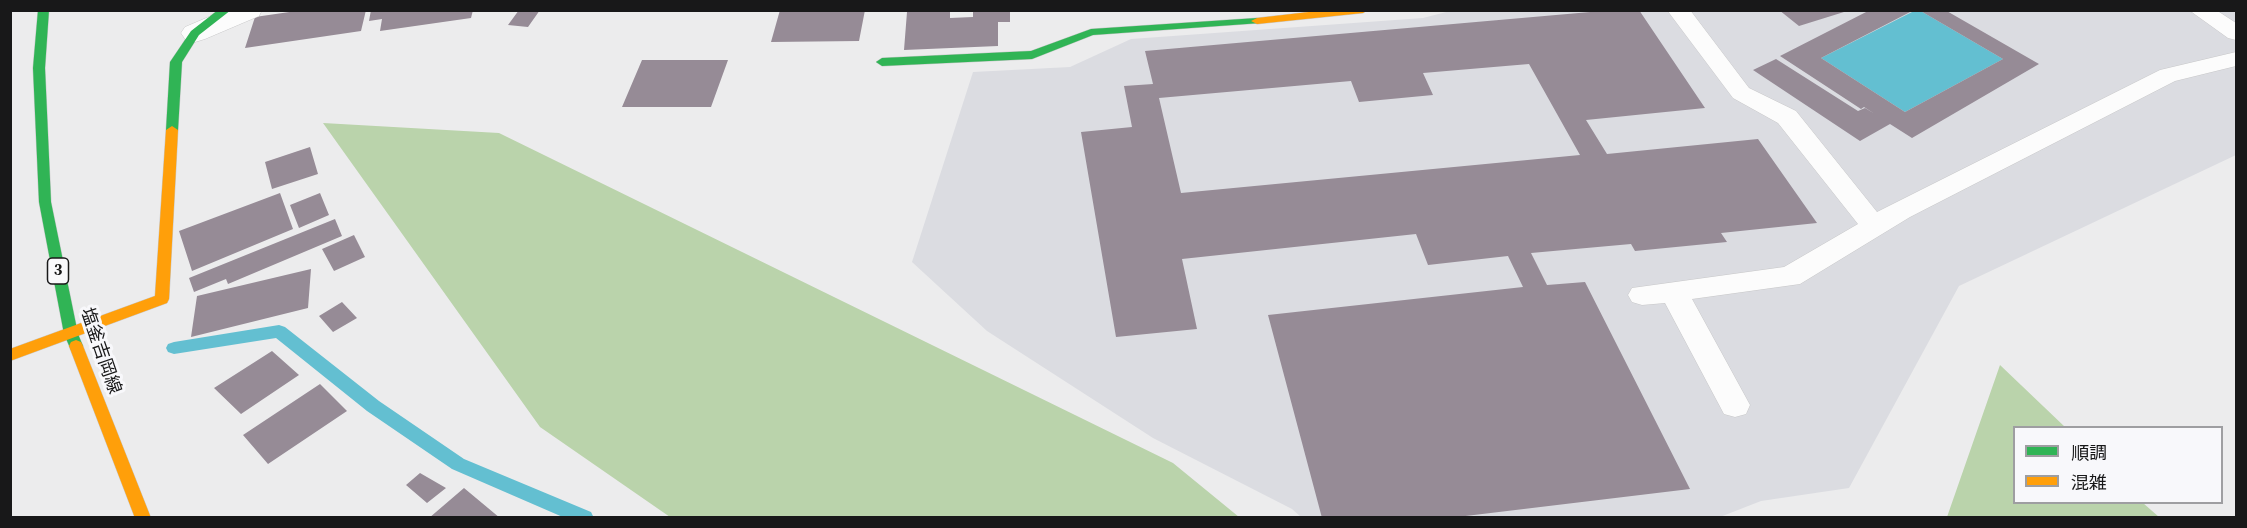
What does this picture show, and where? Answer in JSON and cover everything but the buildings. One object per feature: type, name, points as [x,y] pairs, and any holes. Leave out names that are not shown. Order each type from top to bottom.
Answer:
[{"type":"street","name":"塩釜吉岡線","points":[[44,10],[39,68],[45,202],[71,334],[143,518]]},
{"type":"street","points":[[10,355],[162,299],[177,63],[195,33],[226,10]]},
{"type":"street","points":[[195,33],[249,10]]},
{"type":"street","points":[[882,62],[1032,55],[1091,32],[1291,14],[1363,10]]},
{"type":"lane","points":[[1678,10],[1741,93],[1787,117],[1874,226]]},
{"type":"lane","points":[[2200,10],[2236,33]]},
{"type":"lane","points":[[1642,295],[1790,277],[1900,210],[2168,75],[2236,59]]},
{"type":"lane","points":[[1673,291],[1735,405]]},
{"type":"shaded area","points":[[1454,10],[2236,11],[2236,155],[1959,286],[1849,488],[1761,501],[1720,517],[1301,517],[1292,509],[1153,438],[987,331],[912,262],[973,72],[1070,67],[1131,39],[1423,18]]},
{"type":"green space","points":[[323,123],[499,133],[1173,463],[1239,517],[670,517],[540,427]]},
{"type":"green space","points":[[2000,365],[2064,426],[2013,426],[2013,504],[2144,504],[2159,517],[1947,517]]},
{"type":"water","points":[[1919,10],[2003,59],[1905,112],[1821,58],[1914,11]]},
{"type":"waterway","points":[[174,348],[279,331],[373,406],[458,464],[585,518]]},
{"type":"traffic: fast","points":[[44,10],[39,68],[45,202],[71,334],[76,346]]},
{"type":"traffic: fast","points":[[172,130],[176,62],[195,33],[226,10]]},
{"type":"traffic: fast","points":[[882,62],[1032,55],[1091,32],[1257,21]]},
{"type":"traffic: slow","points":[[1257,21],[1363,10]]},
{"type":"traffic: slow","points":[[10,355],[162,299],[172,130]]},
{"type":"traffic: slow","points":[[76,346],[143,518]]}]
